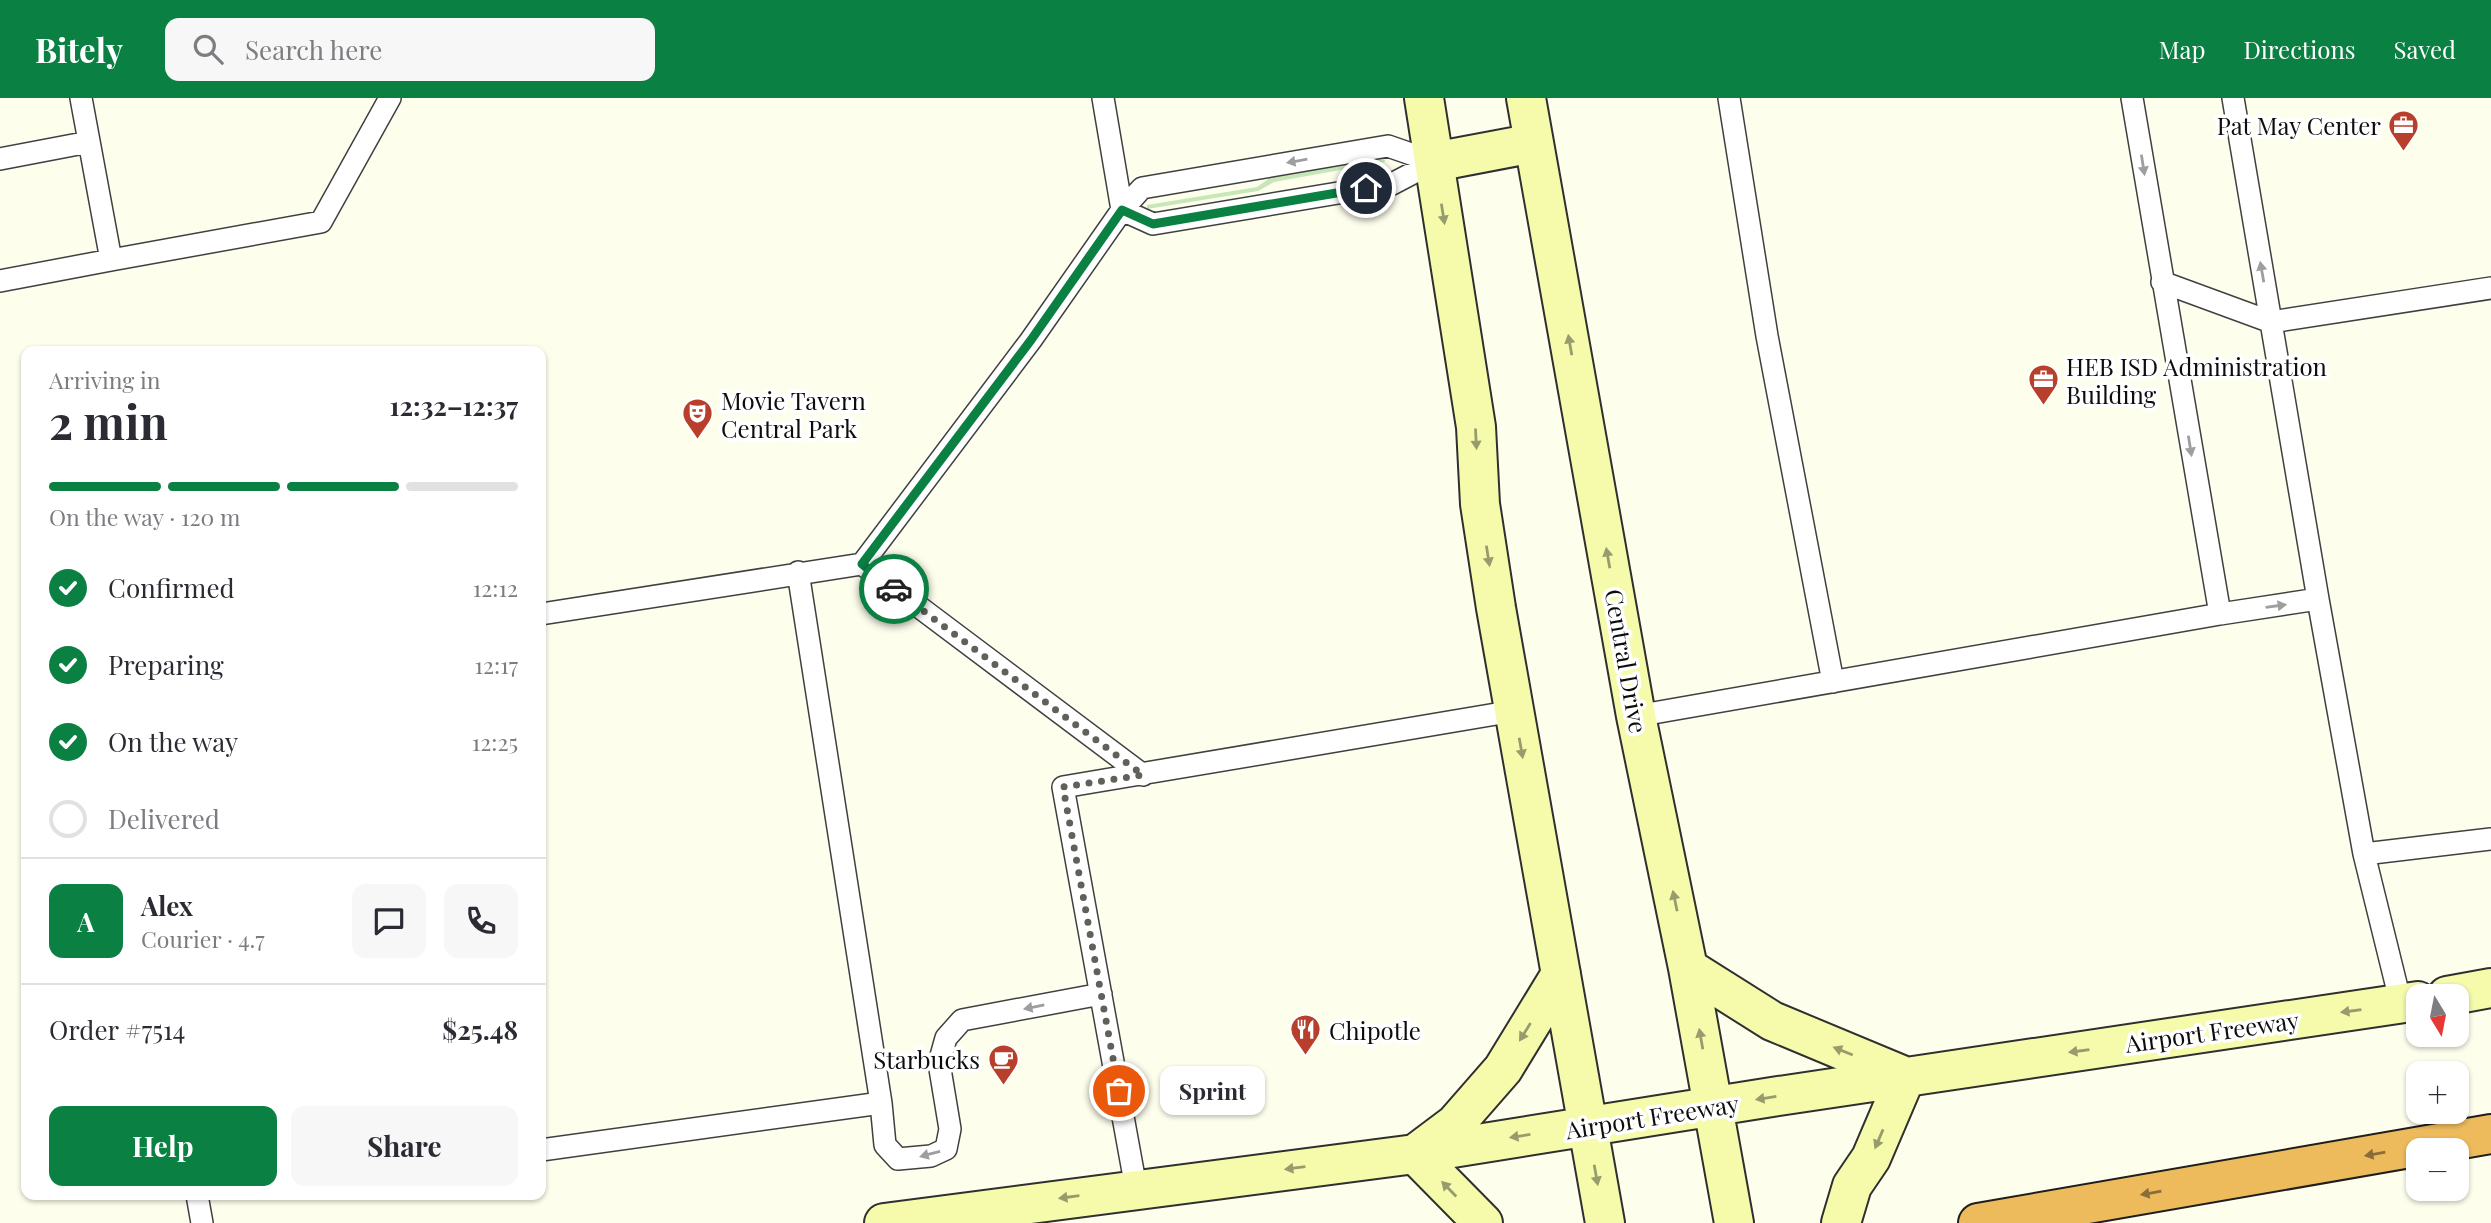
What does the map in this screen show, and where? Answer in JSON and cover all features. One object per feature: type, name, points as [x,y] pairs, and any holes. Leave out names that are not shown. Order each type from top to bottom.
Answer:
[{"type":"highway","points":[[1978,1223],[2491,1134]]},
{"type":"main road","points":[[1424,98],[1476,426],[1480,504],[1605,1223]]},
{"type":"main road","name":"Central Drive","points":[[1526,98],[1636,716],[1688,968],[1734,1223]]},
{"type":"main road","points":[[1434,162],[1534,143]]},
{"type":"main road","points":[[1688,968],[1772,1021],[1906,1076],[1871,1158],[1852,1186],[1840,1223]]},
{"type":"main road","points":[[1483,1223],[1415,1154],[1455,1124],[1503,1069],[1561,974]]},
{"type":"main road","points":[[2469,992],[2491,988]]},
{"type":"main road","name":"Airport Freeway","points":[[884,1223],[1136,1188],[1415,1154],[1906,1076],[2406,1003]]},
{"type":"lane","points":[[81,98],[111,260]]},
{"type":"lane","points":[[0,281],[321,222],[390,98]]},
{"type":"lane","points":[[1103,98],[1122,210]]},
{"type":"lane","points":[[1729,98],[1767,336],[1833,681]]},
{"type":"lane","points":[[2132,98],[2220,614]]},
{"type":"lane","points":[[2233,98],[2364,854],[2406,989]]},
{"type":"lane","points":[[0,159],[89,142]]},
{"type":"lane","points":[[862,564],[1031,340],[1122,210],[1142,188],[1388,146],[1434,162]]},
{"type":"lane","points":[[1122,210],[1153,224],[1392,184],[1434,162]]},
{"type":"lane","points":[[2162,282],[2271,322],[2491,288]]},
{"type":"lane","points":[[546,613],[862,564],[1143,775]]},
{"type":"lane","points":[[798,572],[881,1103],[885,1145],[898,1159],[931,1156],[946,1149],[950,1129],[939,1063],[946,1038],[962,1020],[1101,994]]},
{"type":"lane","points":[[1636,716],[2318,599]]},
{"type":"lane","points":[[1136,1188],[1063,787],[1514,711]]},
{"type":"lane","points":[[2364,854],[2491,839]]},
{"type":"lane","points":[[546,1149],[881,1103]]},
{"type":"lane","points":[[202,1200],[202,1223]]},
{"type":"green space","points":[[1384,158],[1385,162],[1274,182],[1258,191],[1147,209],[1147,205],[1257,187],[1271,177]]},
{"type":"way so far","points":[[894,589],[1143,775],[1063,787],[1119,1091]]},
{"type":"place","name":"Pat May Center","points":[[2404,152]]},
{"type":"place","name":"HEB ISD Administration Building","points":[[2043,407]]},
{"type":"place","name":"Movie Tavern Central Park","points":[[698,441]]},
{"type":"place","name":"Chipotle","points":[[1306,1057]]},
{"type":"place","name":"Starbucks","points":[[1003,1086]]},
{"type":"place","name":"Sprint","points":[[1119,1091]]},
{"type":"route","points":[[894,589],[862,564],[1031,340],[1122,210],[1153,224],[1366,188]]}]
